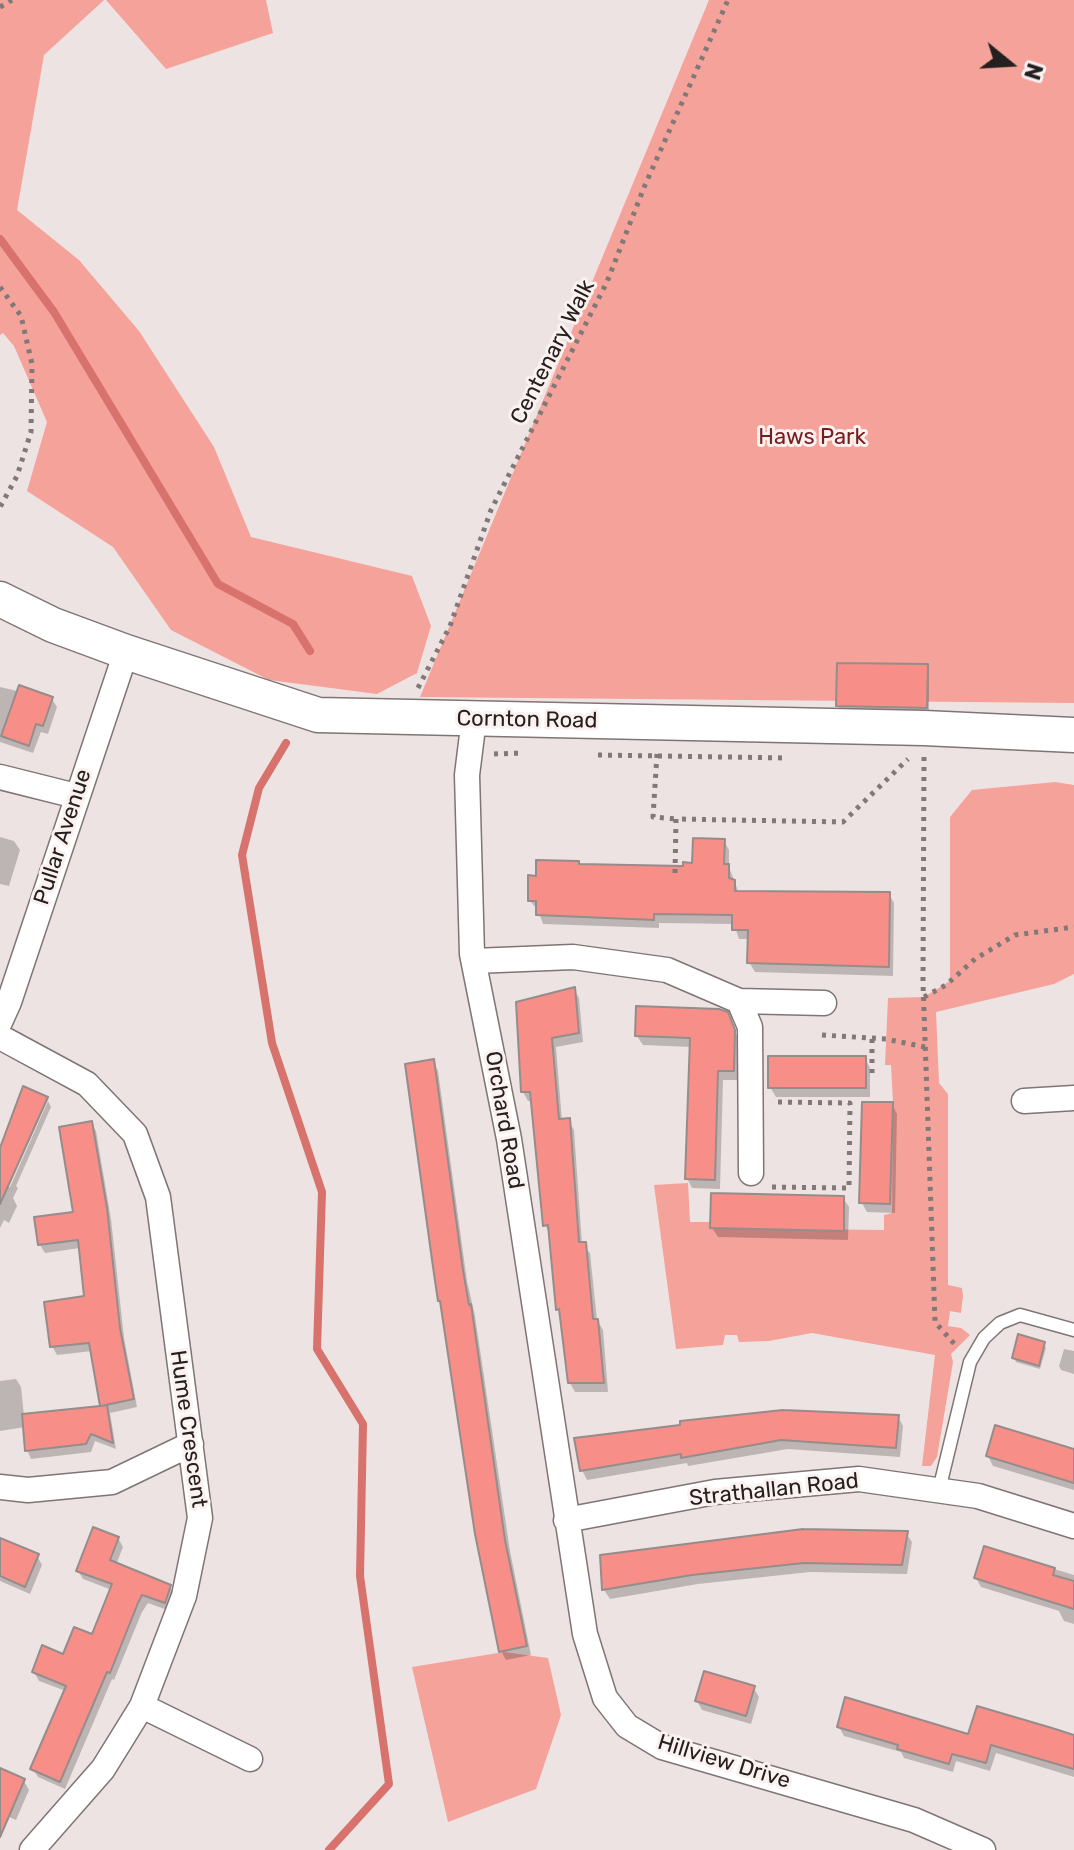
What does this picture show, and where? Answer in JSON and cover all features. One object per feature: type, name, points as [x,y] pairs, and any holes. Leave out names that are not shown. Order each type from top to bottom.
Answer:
[{"type":"main road","name":"Cornton Road","points":[[0,599],[53,625],[126,652],[318,715],[659,723],[924,736],[1074,735]]},
{"type":"street","name":"Pullar Avenue","points":[[0,1022],[126,652]]},
{"type":"street","name":"Orchard Road","points":[[474,719],[467,775],[474,961],[509,1139],[566,1520]]},
{"type":"street","points":[[0,777],[76,796]]},
{"type":"street","points":[[474,961],[573,957],[667,970],[739,1001],[824,1003]]},
{"type":"street","points":[[739,1001],[750,1027],[757,1180]]},
{"type":"street","name":"Hume Crescent","points":[[0,1037],[87,1084],[135,1134],[158,1197],[200,1518],[184,1596],[142,1706],[103,1769],[32,1850]]},
{"type":"street","points":[[1024,1101],[1074,1098]]},
{"type":"street","points":[[0,1487],[28,1490],[112,1482],[191,1444]]},
{"type":"street","name":"Strathallan Road","points":[[566,1520],[715,1492],[859,1479],[978,1496],[1074,1526]]},
{"type":"street","name":"Hillview Drive","points":[[566,1520],[585,1634],[605,1698],[627,1726],[662,1747],[914,1820],[983,1850]]},
{"type":"street","points":[[142,1706],[250,1759]]},
{"type":"lane","points":[[939,1490],[970,1362],[984,1338],[1000,1323],[1020,1315],[1074,1330]]},
{"type":"path","points":[[0,7],[12,0]]},
{"type":"path","name":"Centenary Walk","points":[[404,717],[450,626],[491,510],[607,282],[645,185],[728,0]]},
{"type":"path","points":[[0,287],[21,316],[32,364],[32,391],[31,432],[17,476],[0,507]]},
{"type":"path","points":[[659,723],[653,817],[676,819],[843,822],[924,736]]},
{"type":"path","points":[[924,736],[924,997],[935,1322],[970,1362]]},
{"type":"path","points":[[675,873],[676,819]]},
{"type":"path","points":[[924,997],[946,985],[975,959],[1015,935],[1074,927]]},
{"type":"path","points":[[822,1035],[886,1039],[925,1047]]},
{"type":"path","points":[[872,1039],[872,1074]]},
{"type":"path","points":[[757,1180],[849,1188],[850,1103],[765,1102]]},
{"type":"green space","points":[[0,0],[104,0],[44,55],[17,210],[79,260],[139,331],[214,447],[251,537],[412,576],[431,626],[417,673],[377,694],[269,680],[171,630],[113,547],[27,491],[47,422],[14,346],[3,333],[0,335]]},
{"type":"green space","points":[[106,0],[266,0],[273,33],[166,69]]},
{"type":"green space","name":"Haws Park","points":[[709,0],[1074,0],[1074,703],[420,697]]},
{"type":"green space","points":[[1055,782],[1074,785],[1074,974],[1054,984],[936,1012],[939,1083],[948,1094],[948,1285],[962,1288],[963,1296],[961,1313],[950,1311],[948,1326],[961,1328],[970,1335],[951,1354],[953,1362],[937,1457],[931,1466],[922,1466],[935,1355],[812,1333],[769,1341],[739,1342],[737,1335],[725,1335],[723,1345],[676,1349],[654,1185],[688,1183],[690,1222],[710,1222],[711,1228],[884,1230],[884,1215],[892,1213],[893,1102],[891,1065],[885,1065],[888,998],[924,997],[950,981],[950,817],[972,790]]},
{"type":"green space","points":[[504,1652],[548,1658],[561,1715],[536,1789],[448,1822],[412,1667]]},
{"type":"building","points":[[837,663],[928,664],[927,708],[836,706]]},
{"type":"building","points":[[19,685],[53,697],[43,726],[36,724],[29,746],[1,736]]},
{"type":"building","points":[[693,838],[725,839],[724,864],[729,864],[729,878],[735,880],[735,891],[890,892],[889,967],[747,963],[748,930],[732,930],[732,915],[654,914],[654,920],[536,915],[536,901],[528,901],[528,875],[536,876],[536,860],[683,866],[683,862],[692,863]]},
{"type":"building","points":[[575,987],[579,1033],[552,1038],[559,1119],[570,1118],[579,1242],[586,1242],[593,1319],[598,1319],[604,1383],[568,1383],[559,1309],[556,1310],[548,1225],[543,1226],[530,1092],[521,1092],[516,1002]]},
{"type":"building","points":[[636,1006],[719,1009],[728,1012],[735,1030],[734,1071],[718,1071],[715,1180],[685,1179],[690,1038],[635,1036]]},
{"type":"building","points":[[768,1056],[866,1056],[866,1088],[768,1088]]},
{"type":"building","points":[[434,1059],[505,1540],[527,1646],[499,1652],[475,1534],[405,1064]]},
{"type":"building","points":[[23,1086],[48,1097],[0,1204],[0,1148]]},
{"type":"building","points":[[862,1102],[893,1102],[890,1204],[859,1203]]},
{"type":"building","points":[[92,1121],[107,1208],[120,1328],[134,1399],[101,1406],[107,1405],[113,1443],[91,1434],[86,1444],[25,1451],[22,1414],[100,1406],[89,1343],[50,1347],[44,1302],[84,1296],[78,1240],[38,1245],[34,1217],[73,1212],[59,1127]]},
{"type":"building","points":[[711,1193],[844,1196],[844,1231],[710,1228]]},
{"type":"building","points":[[1018,1334],[1045,1342],[1039,1366],[1012,1358]]},
{"type":"building","points":[[783,1410],[899,1415],[896,1448],[781,1440],[681,1458],[681,1454],[580,1471],[574,1438],[680,1425],[680,1421]]},
{"type":"building","points":[[995,1425],[1074,1449],[1074,1483],[986,1456]]},
{"type":"building","points":[[93,1527],[119,1537],[110,1560],[171,1585],[165,1603],[142,1595],[60,1782],[30,1769],[66,1686],[32,1672],[42,1645],[63,1654],[74,1627],[92,1634],[112,1584],[76,1571]]},
{"type":"building","points":[[803,1529],[908,1531],[902,1565],[804,1563],[692,1575],[602,1590],[600,1555]]},
{"type":"building","points":[[0,1538],[39,1554],[25,1587],[0,1576]]},
{"type":"building","points":[[984,1546],[1055,1568],[1053,1575],[1074,1581],[1074,1609],[974,1578]]},
{"type":"building","points":[[704,1671],[755,1686],[746,1716],[695,1701]]},
{"type":"building","points":[[845,1697],[968,1734],[977,1706],[1052,1728],[1074,1735],[1074,1769],[991,1745],[986,1763],[952,1754],[949,1764],[897,1749],[898,1745],[837,1727]]},
{"type":"building","points":[[0,1768],[25,1779],[0,1837]]},
{"type":"waterway","points":[[0,239],[54,312],[218,584],[293,624],[310,651]]},
{"type":"waterway","points":[[286,743],[259,788],[242,855],[272,1043],[322,1192],[317,1349],[363,1424],[360,1576],[389,1784],[329,1850]]}]
